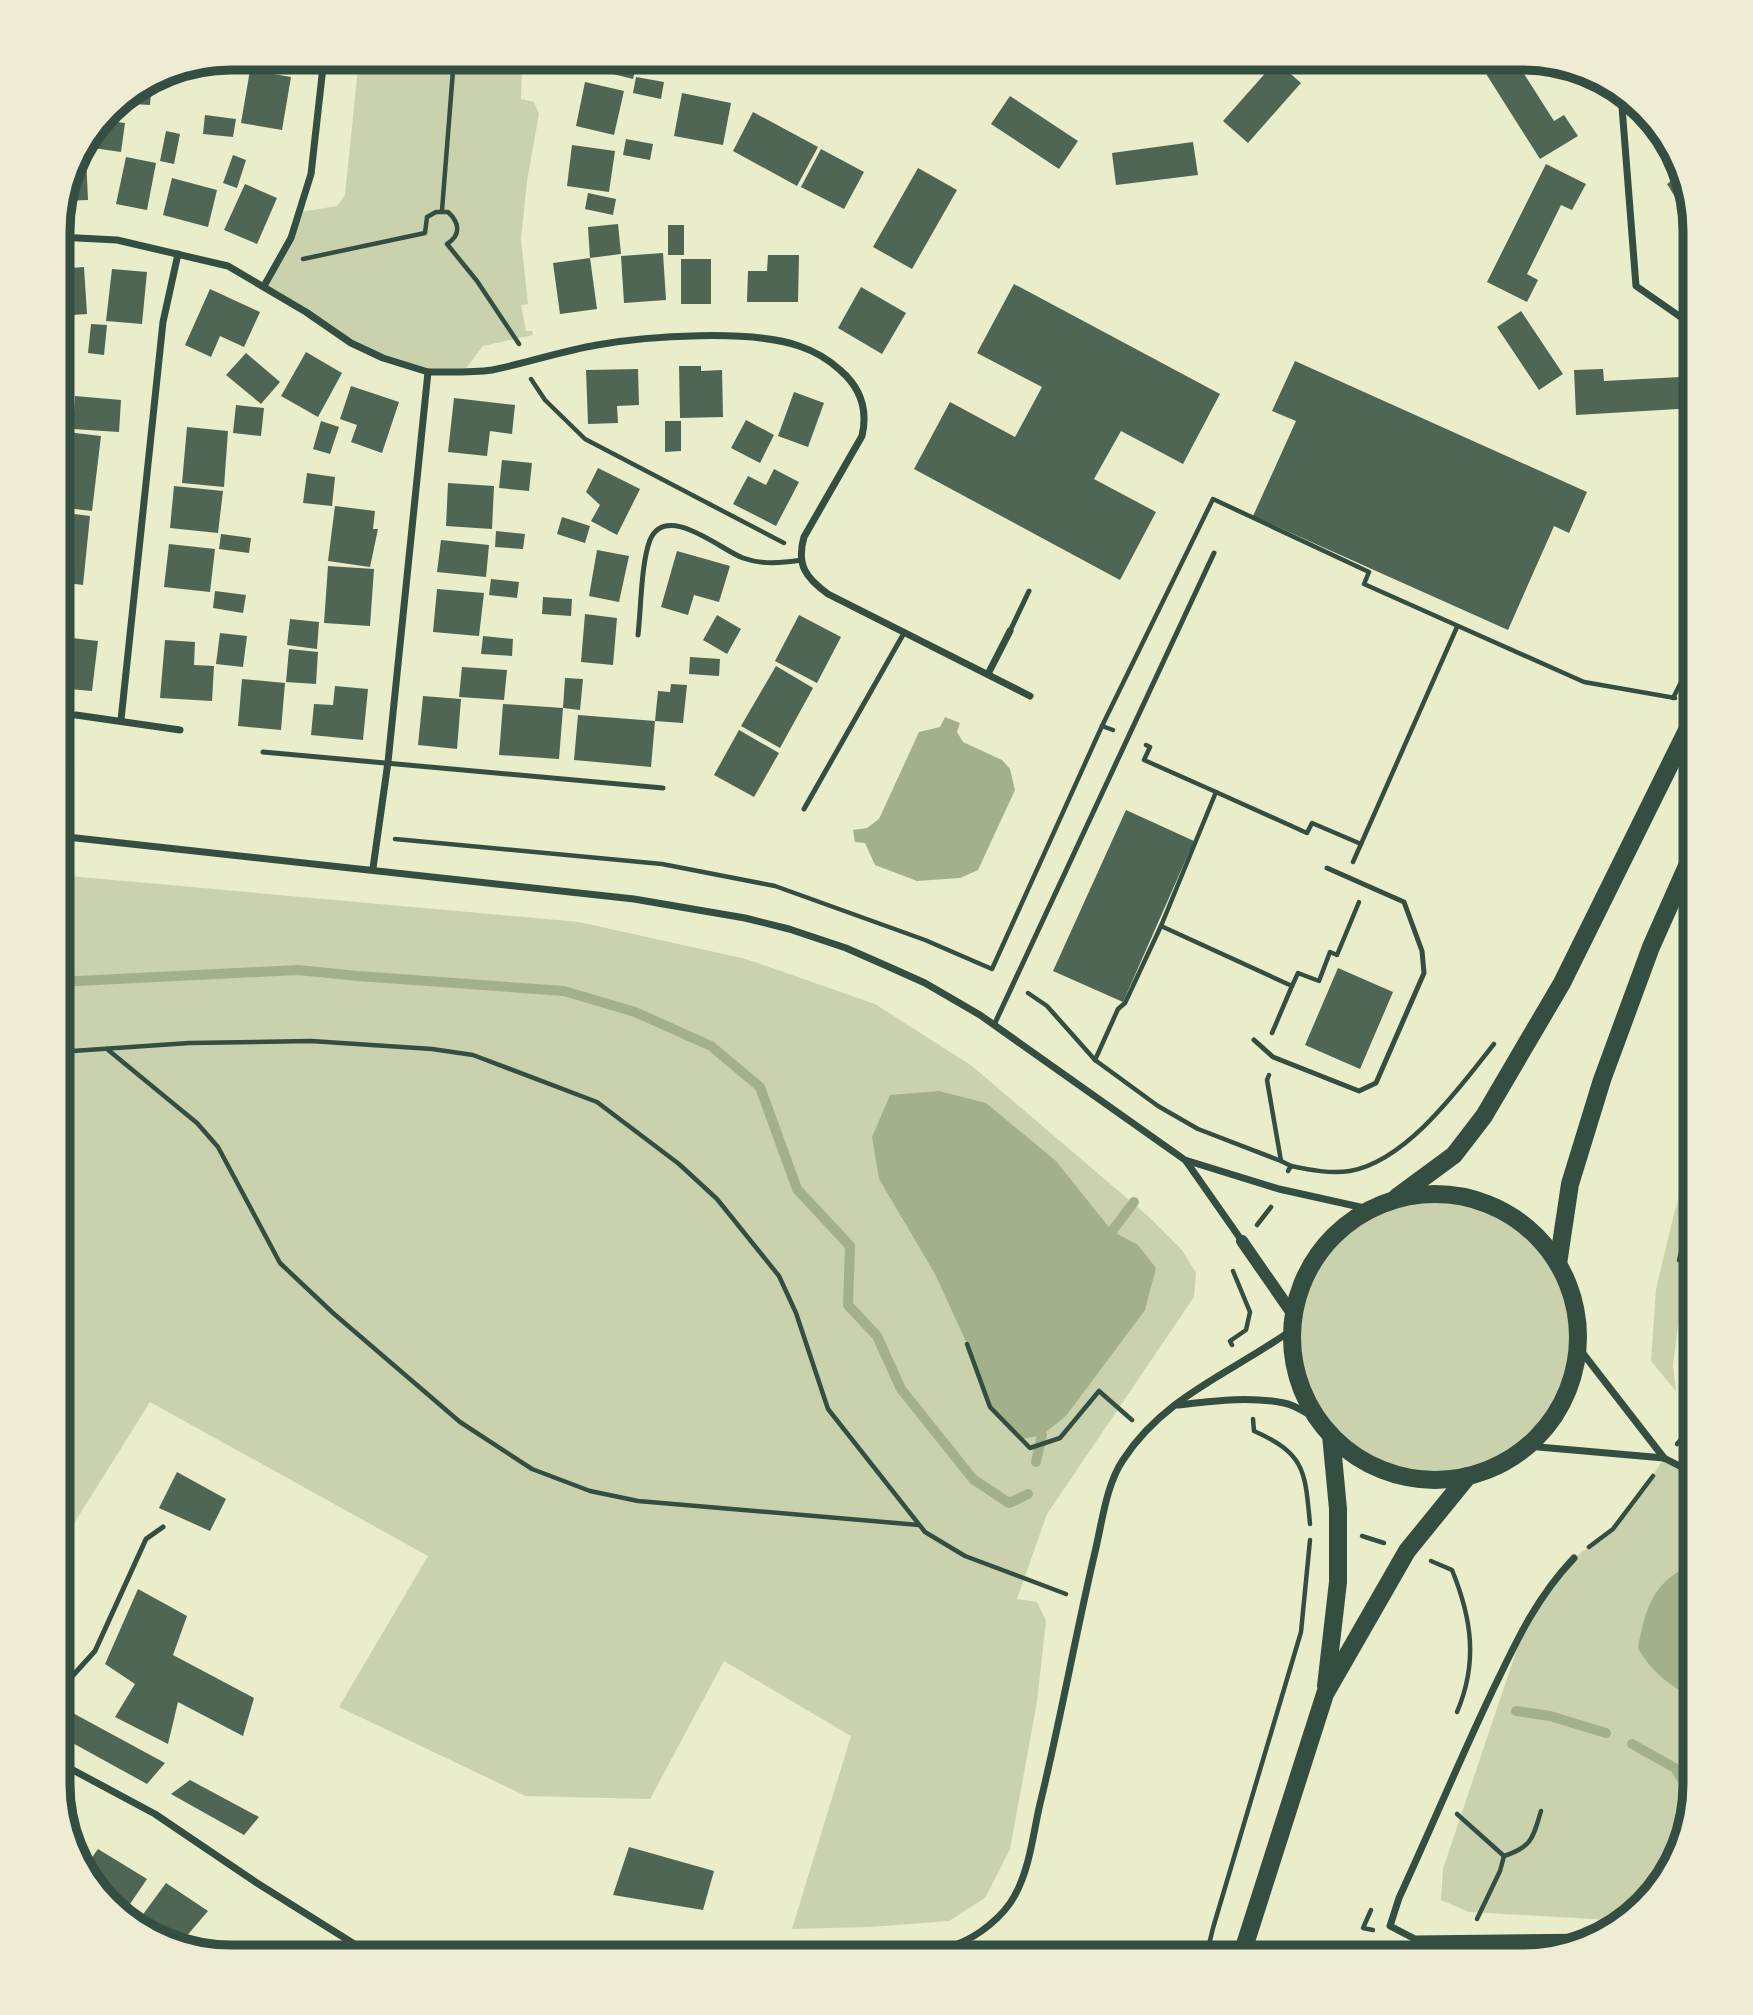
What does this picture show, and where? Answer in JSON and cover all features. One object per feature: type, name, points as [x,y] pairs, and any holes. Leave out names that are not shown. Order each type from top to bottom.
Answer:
[{"type":"main road","points":[[1395,1199],[1454,1155],[1483,1116],[1562,983],[1683,737]]},
{"type":"main road","points":[[1558,1264],[1570,1184],[1602,1080],[1651,947],[1683,875]]},
{"type":"main road","points":[[1428,1193],[1480,1201],[1503,1210],[1526,1226],[1544,1244],[1558,1264],[1571,1292],[1576,1313],[1578,1347],[1572,1377],[1562,1403],[1547,1427],[1506,1461],[1468,1476],[1441,1480],[1415,1478],[1382,1469],[1364,1461],[1331,1435],[1310,1404],[1296,1368],[1293,1322],[1307,1274],[1329,1240],[1369,1209],[1395,1199],[1428,1193]]},
{"type":"main road","points":[[1245,1945],[1325,1695],[1338,1582],[1338,1528],[1331,1435]]},
{"type":"main road","points":[[1325,1695],[1407,1551],[1468,1476]]},
{"type":"street","points":[[264,286],[291,238],[311,174],[323,70]]},
{"type":"street","points":[[1622,105],[1636,286],[1683,319]]},
{"type":"street","points":[[70,238],[117,240],[228,267],[264,286],[351,343],[383,358],[428,372],[491,370],[597,345],[663,337],[770,340],[798,345],[828,359],[857,388],[863,401],[865,422],[862,436],[811,523],[800,551],[811,582],[828,594],[1031,696]]},
{"type":"street","points":[[121,720],[163,322],[178,254]]},
{"type":"street","points":[[373,868],[388,762],[428,372]]},
{"type":"street","points":[[988,674],[1010,631]]},
{"type":"street","points":[[76,715],[180,730]]},
{"type":"street","points":[[70,837],[373,868],[635,899],[745,918],[846,948],[925,983],[994,1025],[1185,1160],[1279,1189],[1369,1209]]},
{"type":"street","points":[[948,1945],[975,1934],[1004,1913],[1016,1894],[1054,1750],[1083,1601],[1121,1462],[1145,1432],[1176,1405],[1204,1383],[1241,1362],[1293,1322],[1242,1241],[1185,1160]]},
{"type":"street","points":[[1578,1347],[1664,1458]]},
{"type":"street","points":[[1176,1405],[1251,1399],[1287,1403],[1319,1420]]},
{"type":"street","points":[[1527,1446],[1664,1458],[1683,1468]]},
{"type":"street","points":[[1570,1937],[1415,1939],[1390,1926],[1399,1898],[1472,1734],[1527,1619],[1554,1579],[1574,1558]]},
{"type":"street","points":[[70,1768],[155,1814],[356,1945]]},
{"type":"lane","points":[[638,635],[646,557],[651,537],[662,526],[676,524],[743,558],[773,564],[802,560]]},
{"type":"lane","points":[[994,1025],[1214,553]]},
{"type":"lane","points":[[1010,631],[1029,591]]},
{"type":"lane","points":[[804,809],[904,633]]},
{"type":"lane","points":[[70,715],[76,715]]},
{"type":"lane","points":[[263,752],[663,788]]},
{"type":"lane","points":[[1254,1040],[1276,1058],[1359,1091],[1376,1083],[1424,973],[1422,951],[1404,902],[1328,868]]},
{"type":"lane","points":[[70,1679],[95,1651],[146,1539],[163,1527]]},
{"type":"path","points":[[442,211],[453,70]]},
{"type":"path","points":[[276,265],[425,233],[428,217],[442,211],[454,217],[458,227],[456,237],[447,244],[517,340],[532,383],[545,400],[585,439],[800,551]]},
{"type":"path","points":[[992,969],[1102,726],[1213,499],[1369,572],[1364,584],[1584,682],[1674,697]]},
{"type":"path","points":[[1281,1161],[1267,1080],[1285,1041],[1271,1034],[1298,974],[1319,981],[1330,952],[1337,955],[1360,902],[1340,894],[1457,626]]},
{"type":"path","points":[[1668,710],[1683,679]]},
{"type":"path","points":[[1102,726],[1150,747],[1144,760],[1307,833],[1312,823],[1361,844]]},
{"type":"path","points":[[1095,1060],[1161,926],[1216,792]]},
{"type":"path","points":[[377,837],[662,864],[775,886],[925,940],[992,969],[1047,1006],[1095,1060],[1158,1106],[1198,1129],[1291,1166],[1314,1171],[1350,1171],[1384,1158],[1413,1137],[1495,1043]]},
{"type":"path","points":[[1161,926],[1292,986]]},
{"type":"path","points":[[70,1051],[189,1043],[311,1041],[432,1049],[473,1055],[597,1102],[679,1164],[717,1199],[779,1276],[796,1313],[828,1409],[925,1532],[965,1556],[1083,1601]]},
{"type":"path","points":[[107,1048],[197,1123],[218,1147],[280,1263],[333,1313],[460,1422],[532,1469],[590,1491],[638,1501],[920,1526]]},
{"type":"path","points":[[1241,1362],[1230,1341],[1246,1330],[1250,1312],[1228,1260],[1267,1214],[1291,1166]]},
{"type":"path","points":[[1676,1271],[1683,1246]]},
{"type":"path","points":[[967,1344],[990,1407],[1030,1448],[1060,1438],[1099,1391],[1145,1432]]},
{"type":"path","points":[[1209,1945],[1301,1632],[1311,1532],[1306,1480],[1295,1456],[1277,1441],[1254,1431],[1251,1399]]},
{"type":"path","points":[[1574,1558],[1613,1529],[1639,1497],[1664,1458]]},
{"type":"path","points":[[1338,1528],[1407,1551],[1452,1570],[1461,1592],[1469,1627],[1471,1670],[1452,1724]]},
{"type":"path","points":[[1443,1802],[1504,1856]]},
{"type":"path","points":[[1504,1856],[1523,1850],[1533,1838],[1541,1811]]},
{"type":"path","points":[[1467,1938],[1500,1871],[1504,1856]]},
{"type":"path","points":[[1374,1903],[1363,1928],[1415,1939]]},
{"type":"shaded area","points":[[358,70],[522,70],[521,99],[534,102],[539,114],[527,181],[521,239],[528,304],[521,305],[526,331],[532,331],[533,335],[483,346],[463,372],[428,372],[383,358],[264,286],[291,238],[300,212],[337,206],[345,195]]},
{"type":"shaded area","points":[[945,717],[960,723],[957,732],[963,742],[1002,760],[1010,769],[1015,790],[978,870],[960,878],[917,881],[875,865],[865,843],[855,842],[853,830],[867,828],[879,819],[919,732],[940,727]]},
{"type":"shaded area","points":[[70,876],[579,922],[746,959],[875,1004],[972,1066],[1149,1217],[1182,1250],[1196,1273],[1194,1297],[1047,1514],[1017,1599],[1037,1602],[1046,1621],[1037,1702],[1010,1849],[985,1898],[949,1921],[792,1929],[851,1736],[724,1661],[650,1799],[526,1796],[339,1707],[428,1556],[150,1402],[70,1530]]},
{"type":"shaded area","points":[[939,1091],[986,1103],[1056,1161],[1112,1231],[1138,1245],[1156,1268],[1145,1310],[1066,1416],[1042,1435],[1022,1439],[990,1407],[967,1344],[935,1274],[879,1179],[872,1137],[890,1095]]},
{"type":"shaded area","points":[[1683,1183],[1683,1303],[1673,1366],[1676,1391],[1651,1361],[1656,1289]]},
{"type":"shaded area","points":[[1435,1194],[1463,1197],[1490,1205],[1514,1218],[1536,1236],[1554,1258],[1567,1282],[1575,1309],[1578,1337],[1575,1365],[1567,1392],[1554,1416],[1536,1438],[1514,1456],[1490,1469],[1463,1477],[1435,1480],[1407,1477],[1380,1469],[1356,1456],[1334,1438],[1316,1416],[1303,1392],[1295,1365],[1292,1337],[1295,1309],[1303,1282],[1316,1258],[1334,1236],[1356,1218],[1380,1205],[1407,1197]]},
{"type":"shaded area","points":[[1664,1458],[1683,1468],[1683,1784],[1678,1825],[1666,1855],[1650,1882],[1636,1898],[1608,1920],[1469,1912],[1441,1900],[1443,1869],[1527,1619],[1574,1558],[1613,1529],[1639,1497]]},
{"type":"shaded area","points":[[1683,1569],[1683,1692],[1662,1678],[1638,1648],[1643,1623],[1652,1600],[1665,1581]]},
{"type":"building","points":[[250,70],[291,77],[282,130],[241,123]]},
{"type":"building","points":[[597,70],[635,70],[633,79]]},
{"type":"building","points":[[1268,70],[1286,70],[1301,83],[1248,143],[1223,121]]},
{"type":"building","points":[[1484,70],[1522,70],[1554,121],[1564,115],[1578,136],[1540,159]]},
{"type":"building","points":[[636,77],[664,82],[661,99],[633,93]]},
{"type":"building","points":[[585,82],[624,91],[614,135],[576,126]]},
{"type":"building","points":[[151,92],[150,105],[132,104]]},
{"type":"building","points":[[682,93],[731,103],[723,145],[674,136]]},
{"type":"building","points":[[1010,96],[1078,141],[1059,169],[991,124]]},
{"type":"building","points":[[753,112],[818,147],[797,186],[733,151]]},
{"type":"building","points":[[205,115],[236,119],[233,137],[203,134]]},
{"type":"building","points":[[113,121],[125,123],[121,152],[94,148]]},
{"type":"building","points":[[166,131],[180,134],[174,164],[160,161]]},
{"type":"building","points":[[626,139],[653,144],[650,160],[623,155]]},
{"type":"building","points":[[1193,142],[1198,175],[1116,185],[1112,153]]},
{"type":"building","points":[[572,145],[615,151],[609,192],[567,186]]},
{"type":"building","points":[[821,149],[864,172],[844,209],[801,187]]},
{"type":"building","points":[[233,155],[246,160],[237,188],[223,183]]},
{"type":"building","points":[[126,157],[156,163],[147,210],[116,204]]},
{"type":"building","points":[[86,162],[88,200],[73,201]]},
{"type":"building","points":[[1546,164],[1586,184],[1572,210],[1561,205],[1527,274],[1538,280],[1527,302],[1487,282]]},
{"type":"building","points":[[918,168],[957,190],[912,269],[873,247]]},
{"type":"building","points":[[172,178],[217,190],[208,227],[163,215]]},
{"type":"building","points":[[1674,179],[1680,205],[1667,184]]},
{"type":"building","points":[[245,184],[277,198],[257,244],[224,230]]},
{"type":"building","points":[[588,193],[616,199],[613,215],[585,209]]},
{"type":"building","points":[[618,224],[621,254],[590,258],[588,227]]},
{"type":"building","points":[[668,225],[684,225],[684,255],[668,255]]},
{"type":"building","points":[[663,253],[666,300],[624,303],[621,256]]},
{"type":"building","points":[[768,255],[799,255],[798,302],[747,302],[748,271],[767,271]]},
{"type":"building","points":[[590,258],[597,309],[560,314],[553,263]]},
{"type":"building","points":[[681,259],[711,259],[711,304],[681,304]]},
{"type":"building","points":[[84,267],[87,314],[70,315],[70,268]]},
{"type":"building","points":[[112,269],[147,272],[142,324],[106,321]]},
{"type":"building","points":[[1014,284],[1220,394],[1183,464],[1121,431],[1094,479],[1156,512],[1120,580],[914,469],[950,402],[1015,437],[1042,387],[977,353]]},
{"type":"building","points":[[861,287],[906,313],[882,354],[838,328]]},
{"type":"building","points":[[210,289],[260,312],[244,347],[220,336],[211,357],[185,345]]},
{"type":"building","points":[[1521,311],[1563,374],[1539,390],[1497,327]]},
{"type":"building","points":[[91,324],[107,325],[104,355],[88,353]]},
{"type":"building","points":[[306,352],[342,373],[318,417],[281,396]]},
{"type":"building","points":[[246,353],[280,382],[261,404],[226,375]]},
{"type":"building","points":[[1295,361],[1587,492],[1569,533],[1554,526],[1508,630],[1253,516],[1296,421],[1272,411]]},
{"type":"building","points":[[1680,364],[1683,364],[1683,409],[1576,415],[1574,370],[1603,369],[1604,381],[1681,377]]},
{"type":"building","points":[[679,366],[701,366],[701,371],[722,370],[723,417],[680,418]]},
{"type":"building","points":[[638,369],[639,405],[617,406],[618,423],[588,424],[586,370]]},
{"type":"building","points":[[351,386],[399,402],[382,453],[351,442],[357,425],[340,419]]},
{"type":"building","points":[[794,392],[824,403],[808,447],[778,436]]},
{"type":"building","points":[[75,396],[121,400],[119,432],[73,429]]},
{"type":"building","points":[[454,398],[515,405],[512,434],[490,431],[487,456],[448,452]]},
{"type":"building","points":[[236,405],[264,408],[261,436],[233,433]]},
{"type":"building","points":[[746,420],[774,435],[760,463],[731,448]]},
{"type":"building","points":[[321,421],[339,427],[330,454],[313,449]]},
{"type":"building","points":[[665,421],[681,421],[681,451],[665,452]]},
{"type":"building","points":[[187,427],[228,431],[224,487],[182,483]]},
{"type":"building","points":[[70,432],[101,436],[92,511],[70,508]]},
{"type":"building","points":[[502,460],[532,463],[529,491],[499,488]]},
{"type":"building","points":[[598,468],[640,489],[617,535],[591,521],[600,505],[586,492]]},
{"type":"building","points":[[774,469],[799,482],[776,526],[733,504],[748,476],[766,485]]},
{"type":"building","points":[[307,473],[335,477],[332,506],[303,503]]},
{"type":"building","points":[[448,483],[494,486],[492,529],[446,526]]},
{"type":"building","points":[[174,486],[223,491],[218,533],[170,528]]},
{"type":"building","points":[[335,506],[375,511],[373,529],[378,529],[370,567],[328,561]]},
{"type":"building","points":[[70,514],[90,516],[83,585],[70,583]]},
{"type":"building","points":[[562,517],[590,526],[585,543],[557,534]]},
{"type":"building","points":[[496,531],[525,534],[523,549],[495,547]]},
{"type":"building","points":[[221,534],[251,538],[249,553],[219,549]]},
{"type":"building","points":[[441,540],[489,545],[486,577],[437,572]]},
{"type":"building","points":[[169,544],[215,549],[210,592],[164,587]]},
{"type":"building","points":[[597,550],[629,556],[619,602],[589,596]]},
{"type":"building","points":[[677,551],[730,566],[719,602],[694,595],[688,615],[661,607]]},
{"type":"building","points":[[328,566],[374,569],[370,626],[324,623]]},
{"type":"building","points":[[491,579],[519,582],[517,598],[489,595]]},
{"type":"building","points":[[437,589],[484,593],[479,636],[433,632]]},
{"type":"building","points":[[215,591],[246,595],[243,613],[213,608]]},
{"type":"building","points":[[543,597],[572,599],[571,616],[542,614]]},
{"type":"building","points":[[585,614],[617,618],[613,665],[581,662]]},
{"type":"building","points":[[717,615],[741,629],[727,654],[703,640]]},
{"type":"building","points":[[799,615],[841,637],[817,683],[775,661]]},
{"type":"building","points":[[290,619],[319,622],[317,649],[287,645]]},
{"type":"building","points":[[220,633],[247,636],[243,667],[216,664]]},
{"type":"building","points":[[483,636],[513,639],[512,656],[481,654]]},
{"type":"building","points":[[70,638],[98,641],[92,691],[70,689]]},
{"type":"building","points":[[165,640],[195,642],[194,665],[214,666],[212,701],[160,698]]},
{"type":"building","points":[[289,649],[318,652],[316,684],[286,682]]},
{"type":"building","points":[[690,657],[720,659],[719,676],[689,674]]},
{"type":"building","points":[[776,666],[813,688],[780,748],[741,726]]},
{"type":"building","points":[[462,667],[507,670],[504,700],[459,697]]},
{"type":"building","points":[[565,678],[583,679],[580,710],[563,708]]},
{"type":"building","points":[[242,679],[285,683],[281,730],[238,726]]},
{"type":"building","points":[[671,684],[687,685],[683,723],[655,721],[658,691],[670,692]]},
{"type":"building","points":[[335,686],[368,689],[363,740],[311,735],[314,704],[333,705]]},
{"type":"building","points":[[423,696],[461,699],[457,749],[418,745]]},
{"type":"building","points":[[503,704],[563,708],[559,759],[499,755]]},
{"type":"building","points":[[578,715],[655,721],[651,767],[574,760]]},
{"type":"building","points":[[739,730],[779,753],[754,797],[714,775]]},
{"type":"building","points":[[1126,810],[1194,841],[1123,1002],[1053,971]]},
{"type":"building","points":[[1338,968],[1393,992],[1360,1069],[1305,1045]]},
{"type":"building","points":[[177,1472],[226,1499],[210,1531],[159,1508]]},
{"type":"building","points":[[138,1589],[187,1616],[173,1655],[254,1698],[243,1736],[178,1702],[168,1744],[115,1717],[135,1684],[105,1664]]},
{"type":"building","points":[[70,1712],[165,1763],[147,1784],[70,1742]]},
{"type":"building","points":[[190,1780],[259,1817],[244,1835],[171,1794]]},
{"type":"building","points":[[629,1847],[714,1871],[703,1910],[613,1895]]},
{"type":"building","points":[[98,1849],[147,1879],[130,1904],[110,1890],[90,1860]]},
{"type":"building","points":[[166,1883],[208,1911],[185,1938],[141,1917]]},
{"type":"waterway","points":[[70,981],[298,970],[564,991],[635,1012],[711,1046],[760,1087],[797,1189],[850,1246],[848,1305],[877,1336],[901,1389],[973,1479],[1009,1503],[1028,1494]]},
{"type":"waterway","points":[[1112,1231],[1134,1202]]},
{"type":"waterway","points":[[1036,1462],[1042,1435]]},
{"type":"waterway","points":[[1516,1711],[1550,1716],[1606,1733]]},
{"type":"waterway","points":[[1632,1744],[1675,1768],[1683,1781]]}]
